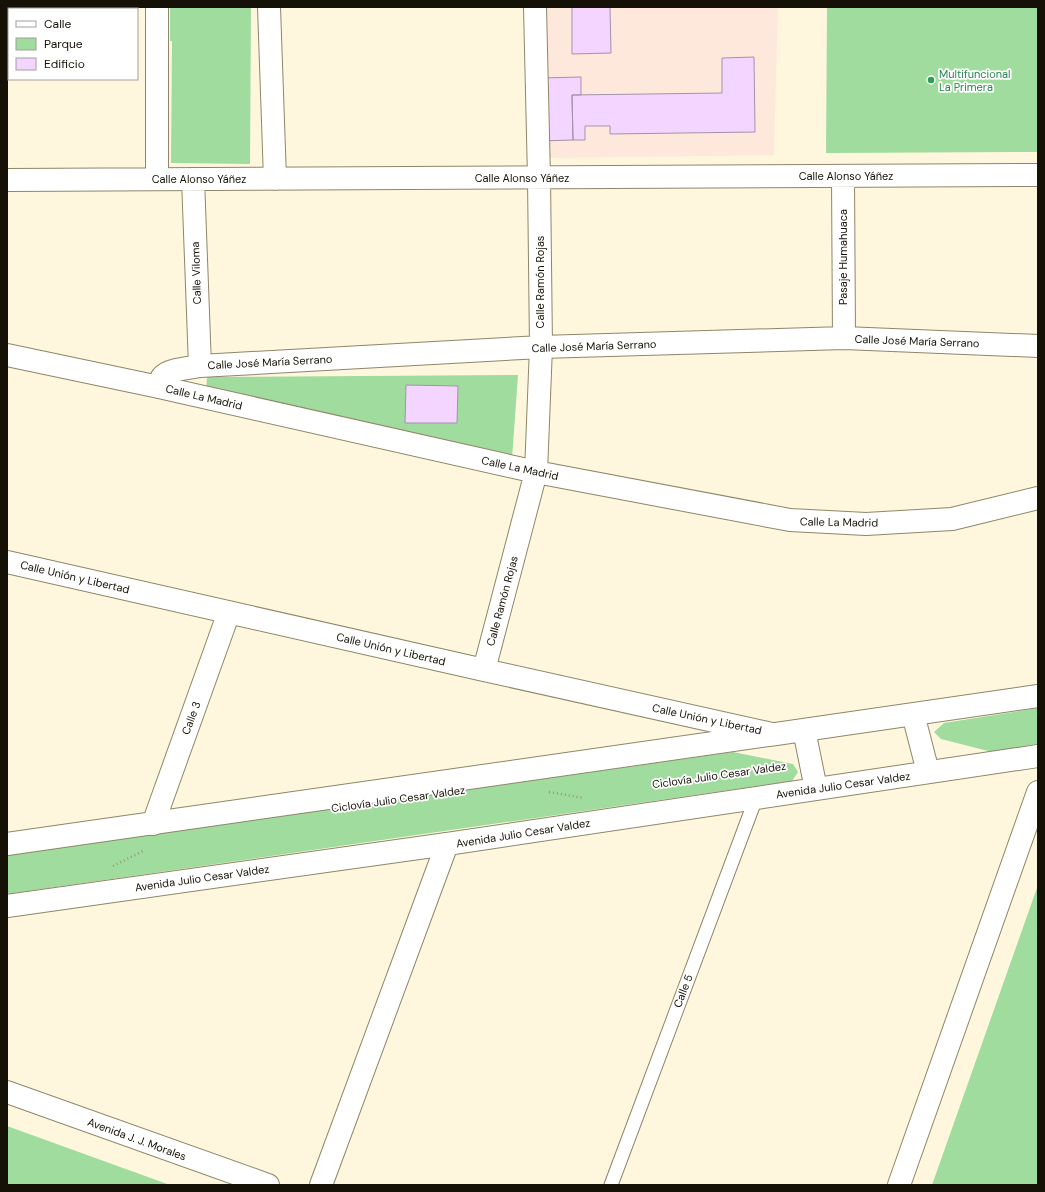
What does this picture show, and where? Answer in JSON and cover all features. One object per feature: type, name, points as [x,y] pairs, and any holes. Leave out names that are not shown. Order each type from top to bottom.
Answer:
[{"type":"street","points":[[156,7],[157,179]]},
{"type":"street","points":[[269,7],[275,179]]},
{"type":"street","name":"Calle Ramón Rojas","points":[[484,670],[536,472],[540,347],[539,178],[535,7]]},
{"type":"street","name":"Calle Alonso Yáñez","points":[[7,180],[1038,175]]},
{"type":"street","name":"Pasaje Humahuaca","points":[[843,177],[844,338]]},
{"type":"street","name":"Calle Viloma","points":[[193,179],[200,366]]},
{"type":"street","name":"Calle José María Serrano","points":[[159,387],[161,378],[165,374],[176,370],[200,366],[540,347],[844,338],[1038,346]]},
{"type":"street","name":"Calle La Madrid","points":[[7,354],[536,472],[790,520],[866,524],[952,519],[1038,498]]},
{"type":"street","name":"Calle Unión y Libertad","points":[[7,562],[484,670],[776,734]]},
{"type":"street","name":"Calle 3","points":[[153,824],[229,612]]},
{"type":"street","points":[[7,844],[1038,696]]},
{"type":"street","points":[[913,714],[928,772]]},
{"type":"street","points":[[804,730],[816,789]]},
{"type":"street","name":"Avenida Julio Cesar Valdez","points":[[7,906],[447,844],[1038,756]]},
{"type":"street","points":[[899,1185],[1038,792]]},
{"type":"street","points":[[321,1185],[447,844]]},
{"type":"street","name":"Avenida J. J. Morales","points":[[7,1092],[268,1185]]},
{"type":"lane","name":"Calle 5","points":[[610,1185],[756,798]]},
{"type":"path","points":[[547,791],[585,798]]},
{"type":"path","points":[[111,866],[146,849]]},
{"type":"shaded area","points":[[540,7],[778,7],[774,155],[548,158]]},
{"type":"green space","points":[[170,7],[251,7],[250,164],[171,163],[172,41],[170,41]]},
{"type":"green space","name":"Multifuncional La Primera","points":[[827,7],[1038,7],[1038,152],[826,153]]},
{"type":"green space","points":[[518,375],[512,459],[206,393],[207,377]]},
{"type":"green space","points":[[1038,708],[1038,746],[992,752],[941,739],[934,732],[944,723]]},
{"type":"green space","points":[[733,752],[793,764],[798,772],[792,781],[7,894],[7,855]]},
{"type":"green space","points":[[1038,885],[1038,1185],[932,1185]]},
{"type":"green space","points":[[7,1126],[170,1185],[7,1185]]},
{"type":"building","points":[[572,7],[610,7],[611,53],[572,54]]},
{"type":"building","points":[[754,57],[755,132],[610,134],[610,126],[585,126],[585,140],[573,140],[572,95],[722,93],[722,58]]},
{"type":"building","points":[[581,77],[581,95],[572,95],[573,140],[541,141],[540,78]]},
{"type":"building","points":[[406,385],[458,386],[457,423],[405,423]]},
{"type":"place","name":"Multifuncional La Primera","points":[[931,80]]}]
